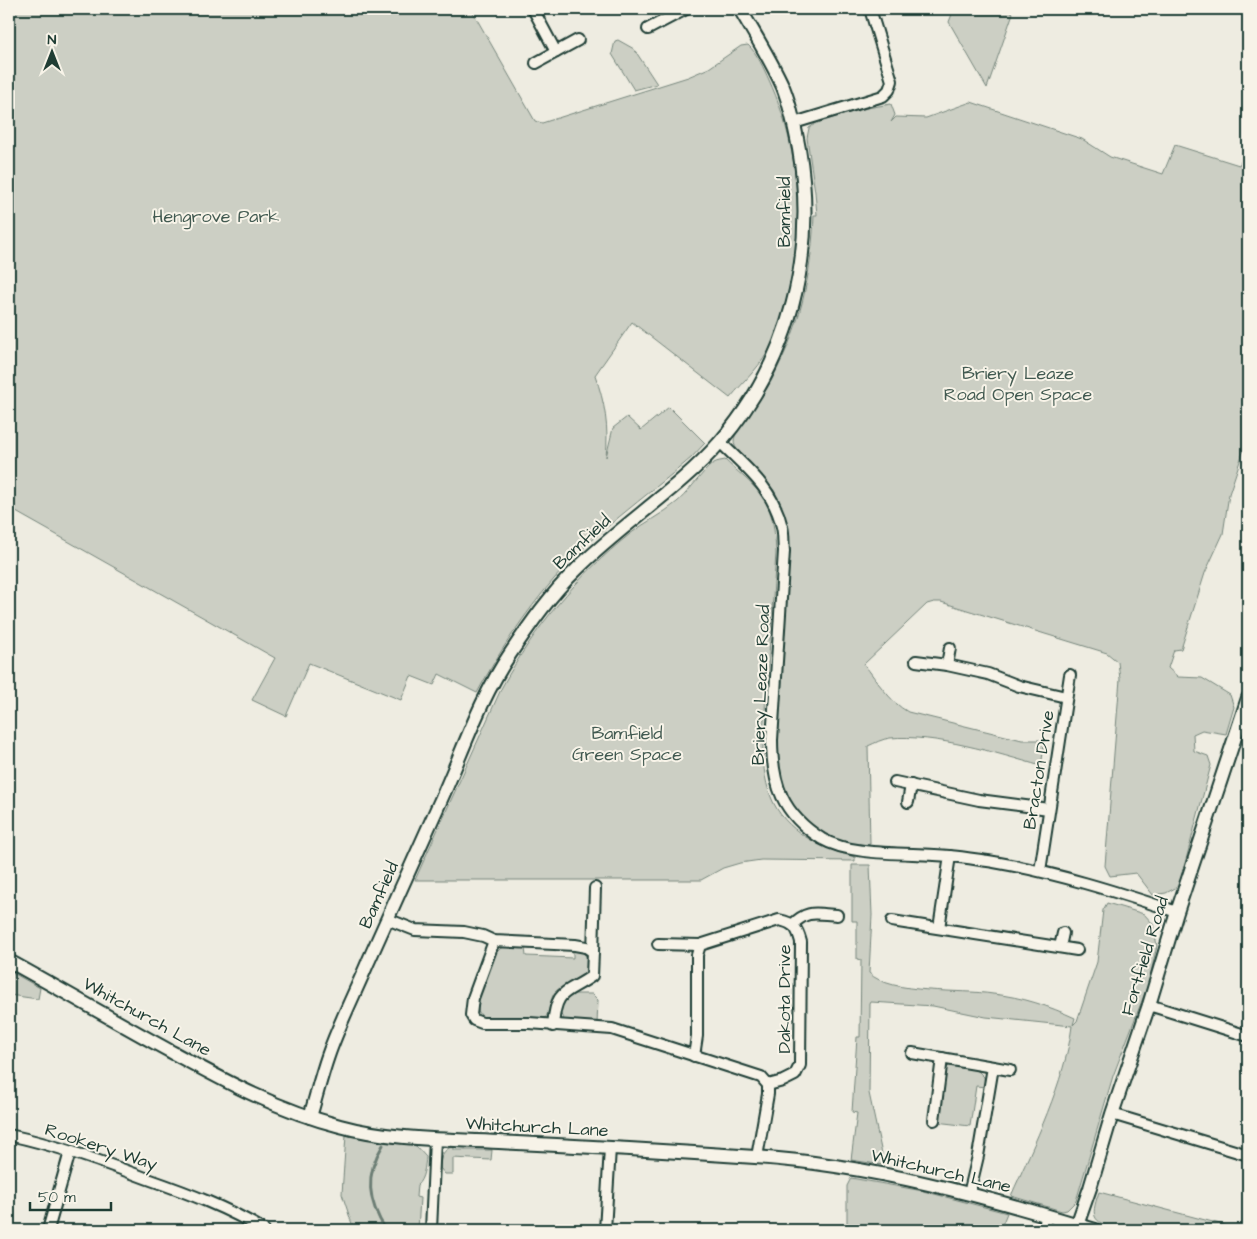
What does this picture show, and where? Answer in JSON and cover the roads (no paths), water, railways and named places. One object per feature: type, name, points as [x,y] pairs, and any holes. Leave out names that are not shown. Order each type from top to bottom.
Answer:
[{"type":"street","points":[[533,9],[556,52]]},
{"type":"street","points":[[648,29],[667,13],[686,9]]},
{"type":"street","name":"Bamfield","points":[[310,1117],[329,1054],[491,683],[540,612],[578,567],[688,474],[720,442],[747,406],[775,355],[791,311],[797,285],[805,229],[802,165],[794,123],[783,89],[770,60],[740,9]]},
{"type":"street","points":[[794,123],[883,96],[889,90],[891,78],[870,9]]},
{"type":"street","points":[[536,63],[578,40]]},
{"type":"street","name":"Briery Leaze Road","points":[[720,442],[764,486],[774,503],[782,528],[784,551],[772,765],[782,799],[792,814],[805,827],[823,839],[842,848],[950,856],[1040,871],[1105,888],[1177,912]]},
{"type":"street","points":[[947,665],[950,648]]},
{"type":"street","points":[[916,661],[947,665],[988,674],[1019,686],[1066,697]]},
{"type":"street","name":"Bracton Drive","points":[[1040,871],[1070,675]]},
{"type":"street","name":"Fortfield Road","points":[[1077,1225],[1248,698]]},
{"type":"street","points":[[894,782],[979,800],[1049,809]]},
{"type":"street","points":[[908,802],[911,785]]},
{"type":"street","points":[[939,928],[950,856]]},
{"type":"street","points":[[553,1026],[554,1009],[557,999],[565,991],[592,976],[595,888]]},
{"type":"street","name":"Dakota Drive","points":[[792,925],[800,917],[809,914],[837,915]]},
{"type":"street","points":[[388,919],[415,930],[464,932],[483,936],[494,941],[575,945],[586,947],[593,952]]},
{"type":"street","name":"Dakota Drive","points":[[658,944],[700,945],[779,920],[789,922],[798,930],[801,942],[800,1065],[796,1075],[768,1085]]},
{"type":"street","points":[[892,921],[1077,950]]},
{"type":"street","points":[[1060,947],[1063,933]]},
{"type":"street","points":[[494,941],[473,998],[471,1014],[474,1020],[482,1023],[529,1023],[620,1032],[760,1077],[768,1085],[768,1094],[757,1157]]},
{"type":"street","points":[[694,1056],[697,1036],[697,955],[700,945]]},
{"type":"street","name":"Whitchurch Lane","points":[[9,961],[241,1090],[310,1117],[342,1127],[372,1133],[436,1139],[807,1161],[880,1174],[969,1194],[1095,1230]]},
{"type":"street","points":[[1149,1005],[1248,1036]]},
{"type":"street","points":[[912,1053],[1010,1070]]},
{"type":"street","points":[[934,1120],[942,1058]]},
{"type":"street","points":[[969,1194],[978,1156],[992,1067]]},
{"type":"street","points":[[1112,1114],[1248,1155]]},
{"type":"street","name":"Rookery Way","points":[[9,1134],[117,1167],[182,1191],[264,1230]]},
{"type":"street","points":[[431,1230],[436,1139]]},
{"type":"street","points":[[606,1230],[610,1148]]},
{"type":"street","points":[[48,1230],[70,1152]]},
{"type":"street","points":[[1044,1230],[1046,1216]]},
{"type":"waterway","points":[[383,1145],[373,1167],[371,1188],[375,1209],[386,1230]]},
{"type":"park label","name":"Hengrove Park","points":[[216,216]]},
{"type":"park label","name":"Briery Leaze Road Open Space","points":[[1018,383]]},
{"type":"park label","name":"Bamfield Green Space","points":[[627,743]]}]
